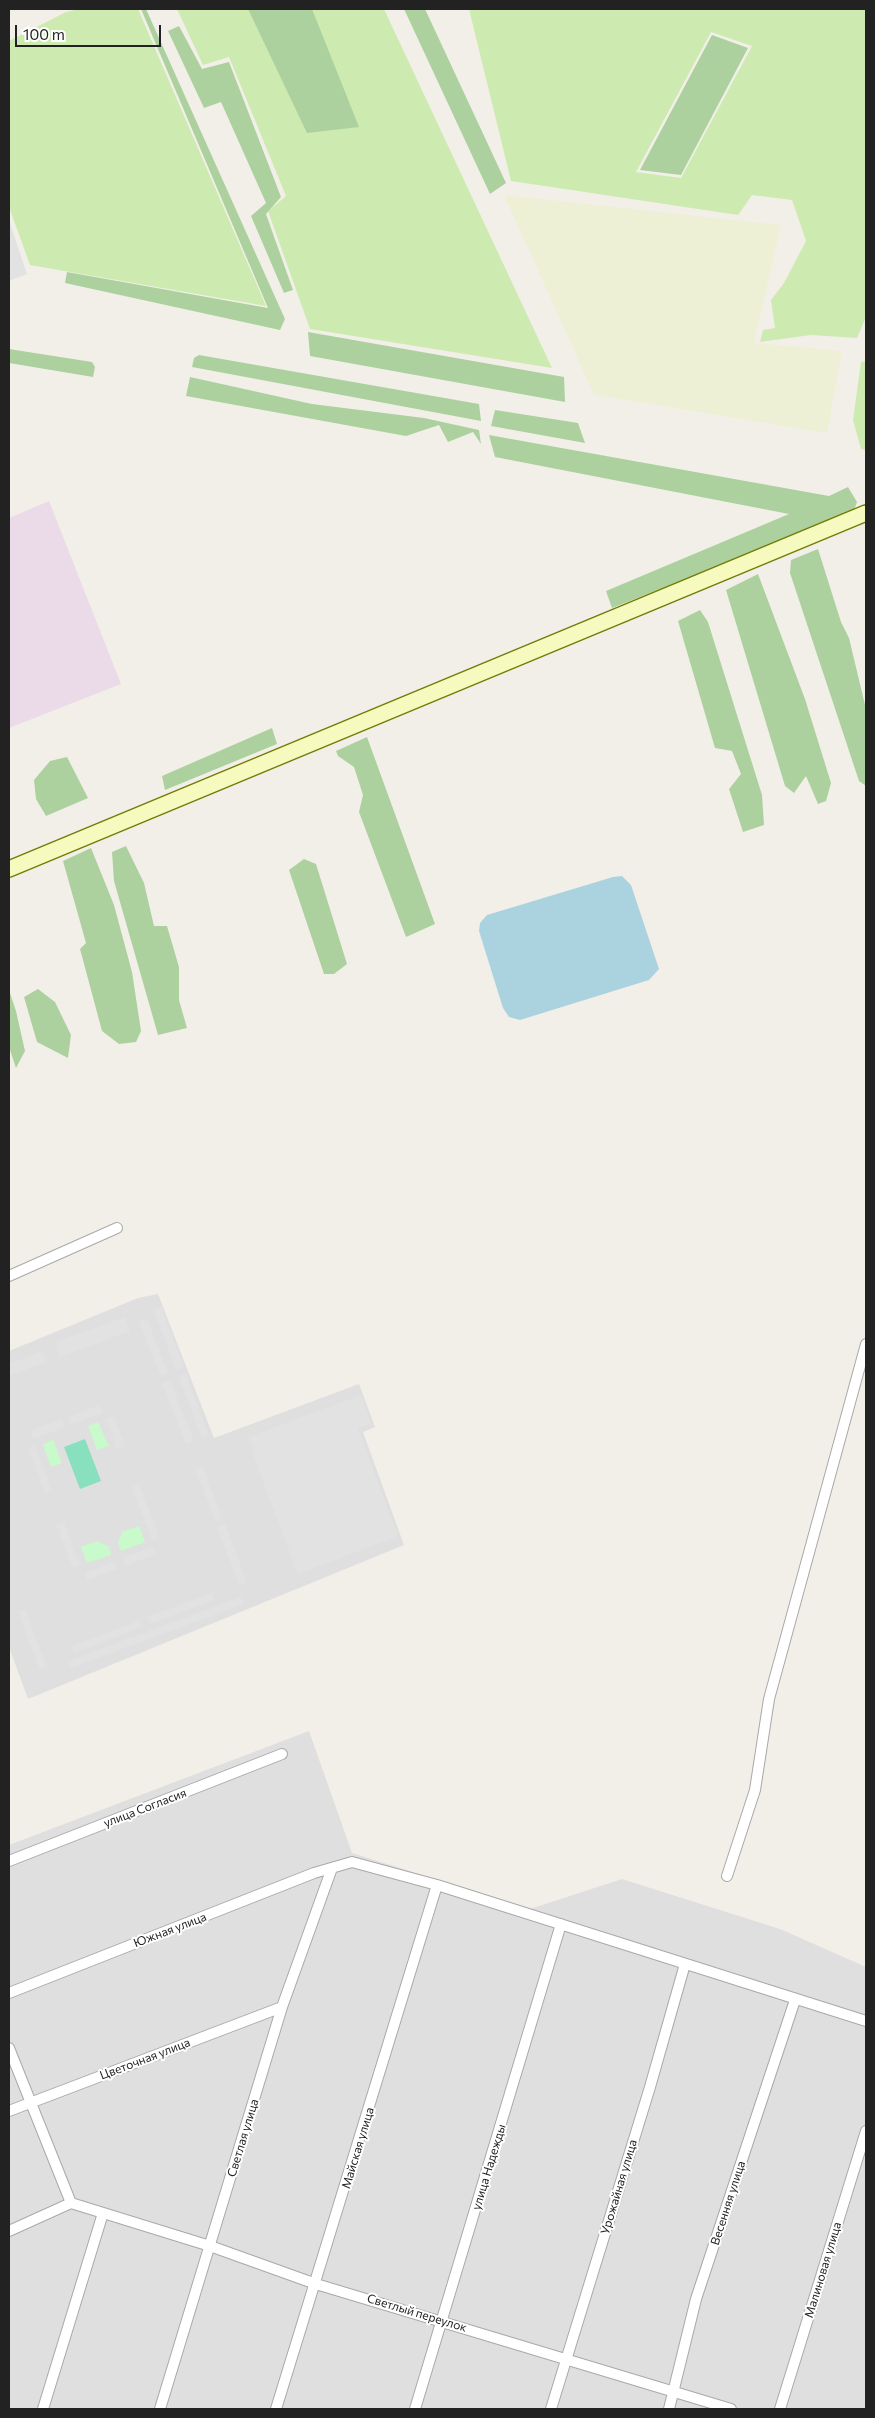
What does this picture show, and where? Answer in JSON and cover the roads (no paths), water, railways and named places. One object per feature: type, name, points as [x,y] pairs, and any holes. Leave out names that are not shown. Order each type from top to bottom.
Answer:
[{"type":"main road","points":[[9,869],[866,514]]},
{"type":"street","points":[[9,1276],[117,1228]]},
{"type":"street","points":[[727,1876],[755,1790],[768,1699],[866,1344]]},
{"type":"street","name":"улица Согласия","points":[[9,1861],[282,1754]]},
{"type":"street","name":"Южная улица","points":[[9,1993],[332,1868],[352,1862],[437,1885],[866,2021]]},
{"type":"street","name":"Светлая улица","points":[[160,2409],[282,2007],[332,1868]]},
{"type":"street","name":"Майская улица","points":[[276,2409],[316,2284],[437,1885]]},
{"type":"street","name":"улица Надежды","points":[[415,2409],[561,1924]]},
{"type":"street","name":"Урожайная улица","points":[[551,2409],[650,2087],[685,1964]]},
{"type":"street","name":"Весенняя улица","points":[[669,2409],[675,2392],[696,2299],[757,2109],[795,2000]]},
{"type":"street","name":"Цветочная улица","points":[[9,2111],[282,2007]]},
{"type":"street","points":[[9,2048],[71,2203],[9,2231]]},
{"type":"street","name":"Малиновая улица","points":[[780,2409],[866,2131]]},
{"type":"street","name":"Светлый переулок","points":[[71,2203],[210,2246],[316,2284],[443,2320],[566,2360],[732,2409]]},
{"type":"street","points":[[43,2409],[103,2213]]},
{"type":"water","points":[[622,876],[631,885],[659,969],[649,980],[520,1020],[509,1017],[503,1008],[479,931],[480,923],[487,915],[613,877]]}]
